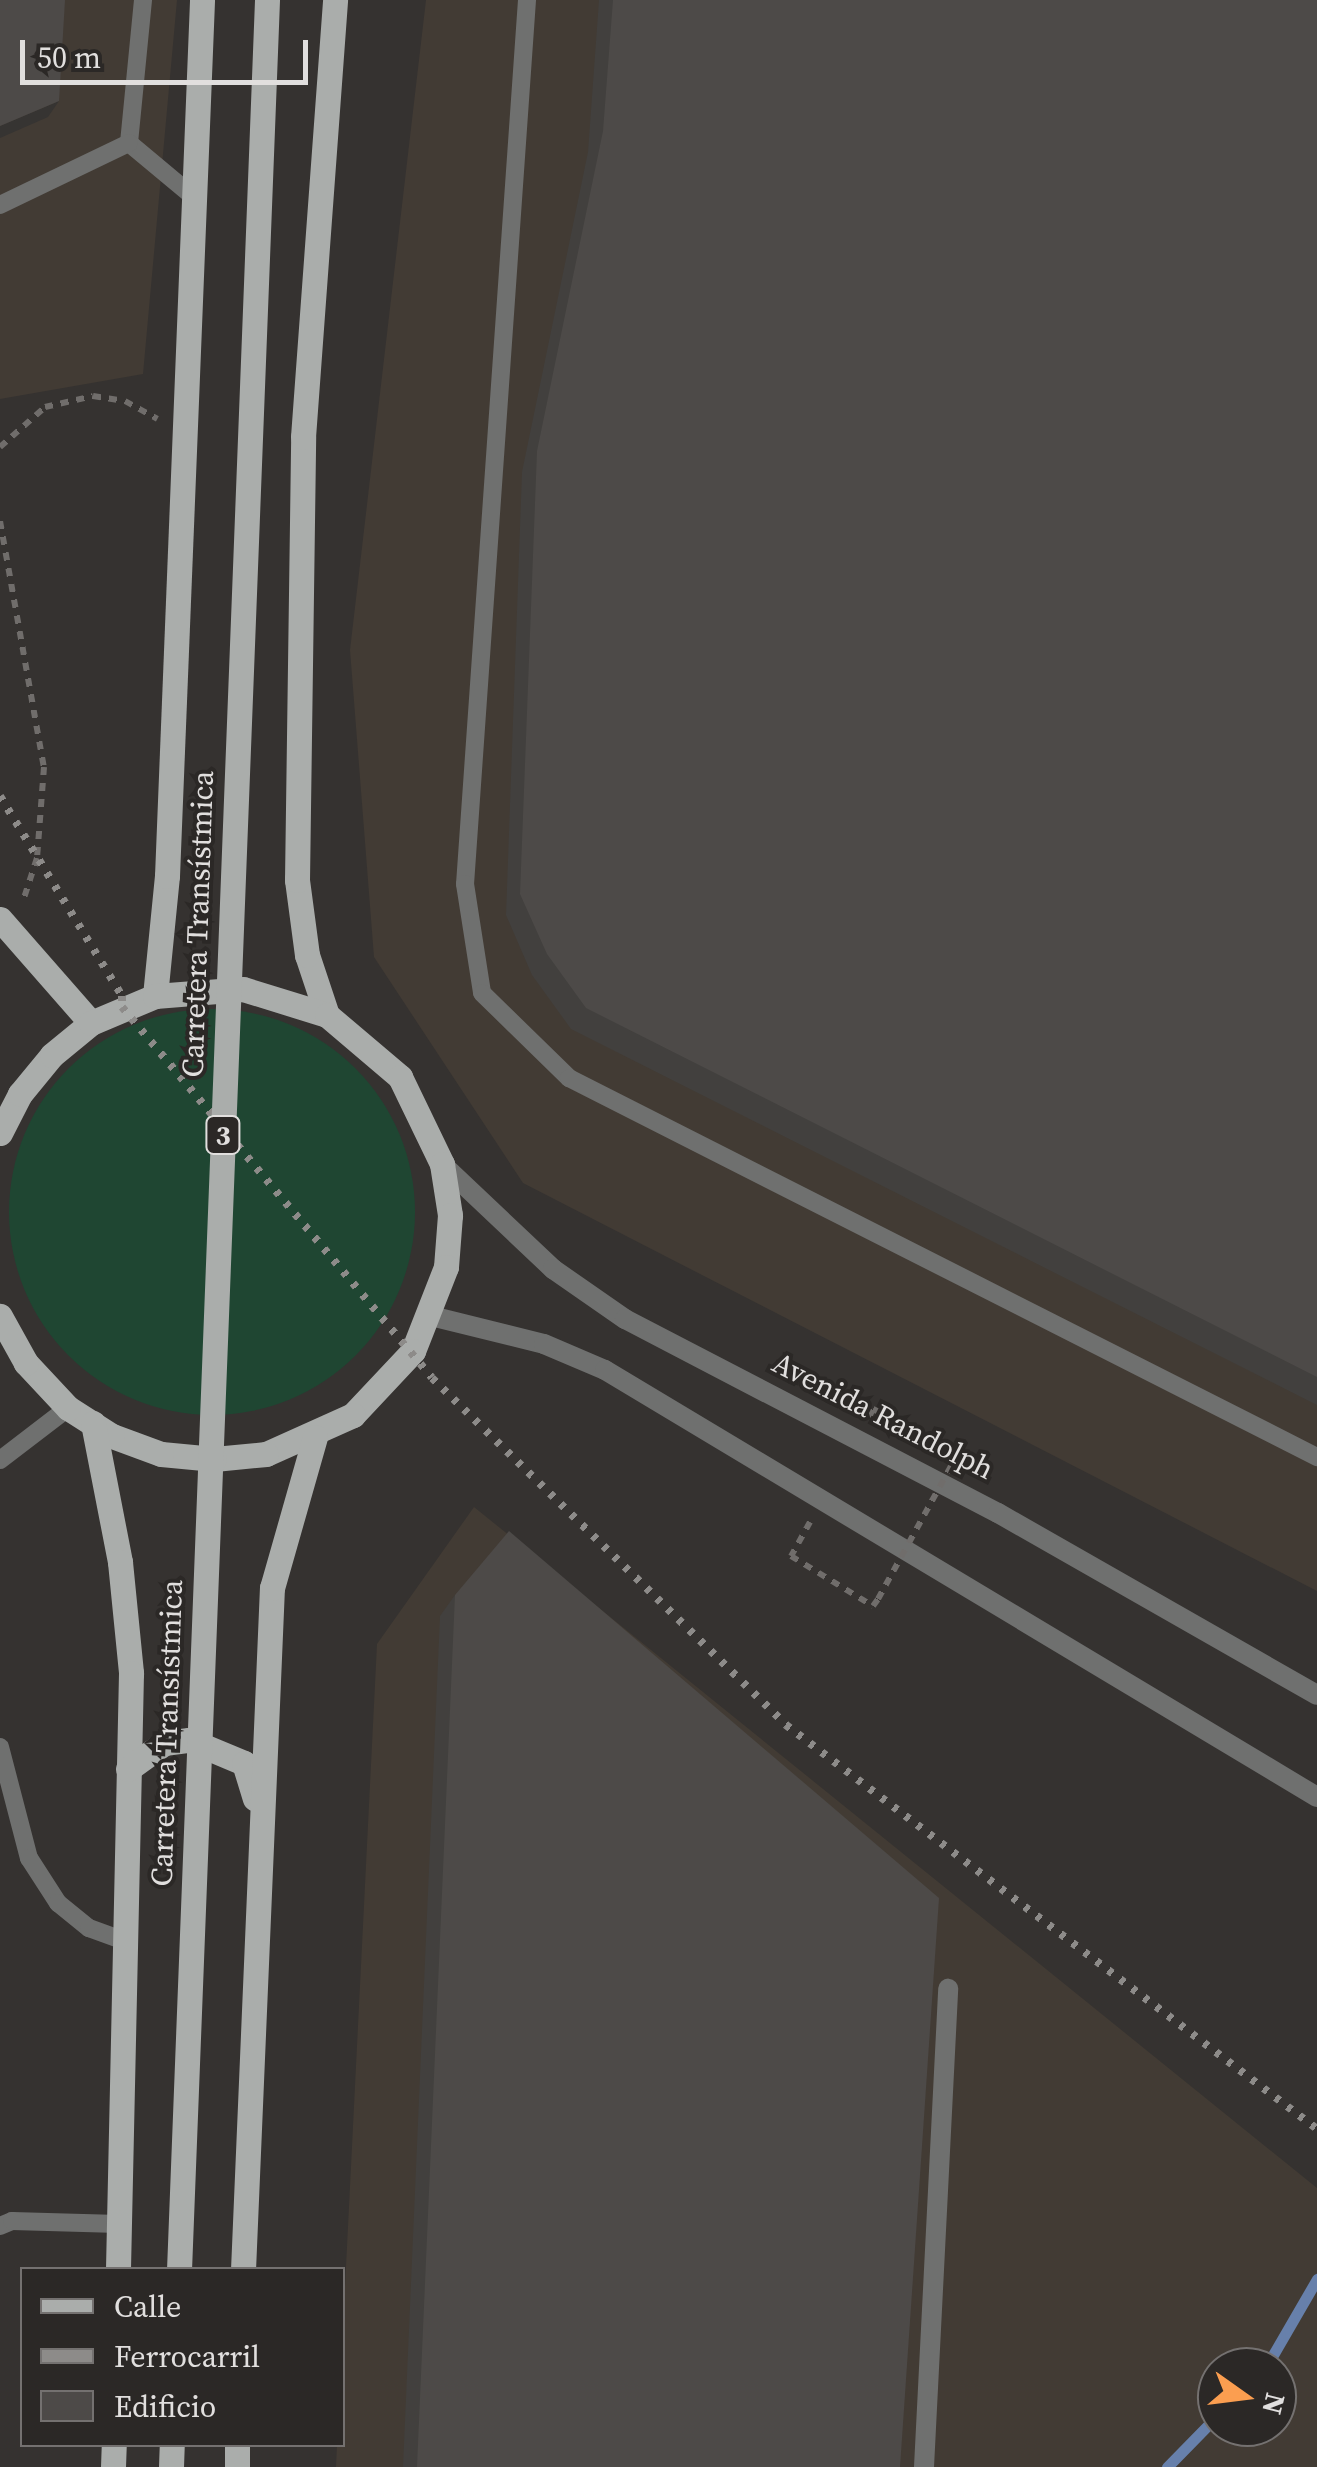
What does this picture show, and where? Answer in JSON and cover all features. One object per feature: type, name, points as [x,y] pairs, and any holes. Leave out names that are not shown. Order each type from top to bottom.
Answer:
[{"type":"main road","points":[[154,996],[166,876],[202,0]]},
{"type":"main road","name":"Carretera Transístmica","points":[[179,2267],[267,0]]},
{"type":"main road","points":[[327,1016],[306,955],[297,880],[303,437],[335,0]]},
{"type":"main road","points":[[6,926],[91,1023]]},
{"type":"main road","points":[[0,1133],[20,1094],[52,1055],[91,1023],[154,996],[243,989],[327,1016],[400,1078],[442,1164],[450,1215],[446,1267],[431,1316],[386,1385],[315,1437],[266,1454],[214,1460],[161,1454],[92,1424],[68,1408],[26,1363],[0,1316]]},
{"type":"main road","points":[[92,1424],[120,1562],[131,1673],[118,2267]]},
{"type":"main road","points":[[243,2267],[272,1588],[315,1437]]},
{"type":"main road","points":[[128,1770],[164,1743],[189,1740],[216,1748],[244,1763],[261,1817]]},
{"type":"street","name":"Avenida Randolph","points":[[442,1164],[552,1269],[625,1319],[998,1513],[1317,1696]]},
{"type":"street","points":[[431,1316],[544,1344],[605,1370],[1317,1797]]},
{"type":"street","points":[[924,2467],[948,1989]]},
{"type":"lane","points":[[129,144],[143,0]]},
{"type":"lane","points":[[527,0],[465,884],[482,994],[569,1078],[1317,1457]]},
{"type":"lane","points":[[129,144],[194,198]]},
{"type":"lane","points":[[0,205],[129,144]]},
{"type":"lane","points":[[0,1460],[68,1408]]},
{"type":"lane","points":[[0,1747],[6,1798],[29,1858],[58,1903],[89,1928],[125,1941]]},
{"type":"lane","points":[[0,2226],[12,2220],[119,2224]]},
{"type":"path","points":[[0,447],[45,407],[93,396],[125,402],[184,433]]},
{"type":"path","points":[[0,521],[44,767],[37,858],[6,926]]},
{"type":"path","points":[[790,1556],[873,1606],[878,1599],[956,1456],[873,1409]]},
{"type":"shaded area","points":[[0,0],[177,0],[143,374],[0,399]]},
{"type":"shaded area","points":[[426,0],[1317,0],[1317,1591],[523,1183],[374,957],[350,650]]},
{"type":"shaded area","points":[[474,1507],[1317,2188],[1317,2467],[336,2467],[337,2447],[345,2447],[345,2287],[377,1644]]},
{"type":"green space","points":[[212,1009],[252,1013],[290,1025],[325,1044],[355,1069],[380,1099],[399,1134],[411,1172],[415,1212],[411,1252],[399,1290],[380,1325],[355,1355],[325,1380],[290,1399],[252,1411],[212,1415],[172,1411],[134,1399],[99,1380],[69,1355],[44,1325],[25,1290],[13,1252],[9,1212],[13,1172],[25,1134],[44,1099],[69,1069],[99,1044],[134,1025],[172,1013]]},
{"type":"building","points":[[0,0],[65,0],[59,101],[0,126]]},
{"type":"building","points":[[613,0],[1317,0],[1317,1377],[586,1008],[547,954],[520,894],[537,451],[603,131]]},
{"type":"building","points":[[509,1531],[939,1898],[900,2467],[417,2467],[455,1595]]},
{"type":"waterway","points":[[1278,2347],[1317,2279]]},
{"type":"waterway","points":[[1167,2467],[1197,2436]]},
{"type":"railway","points":[[0,796],[122,996],[122,1007],[432,1378],[786,1725],[1317,2129]]}]
